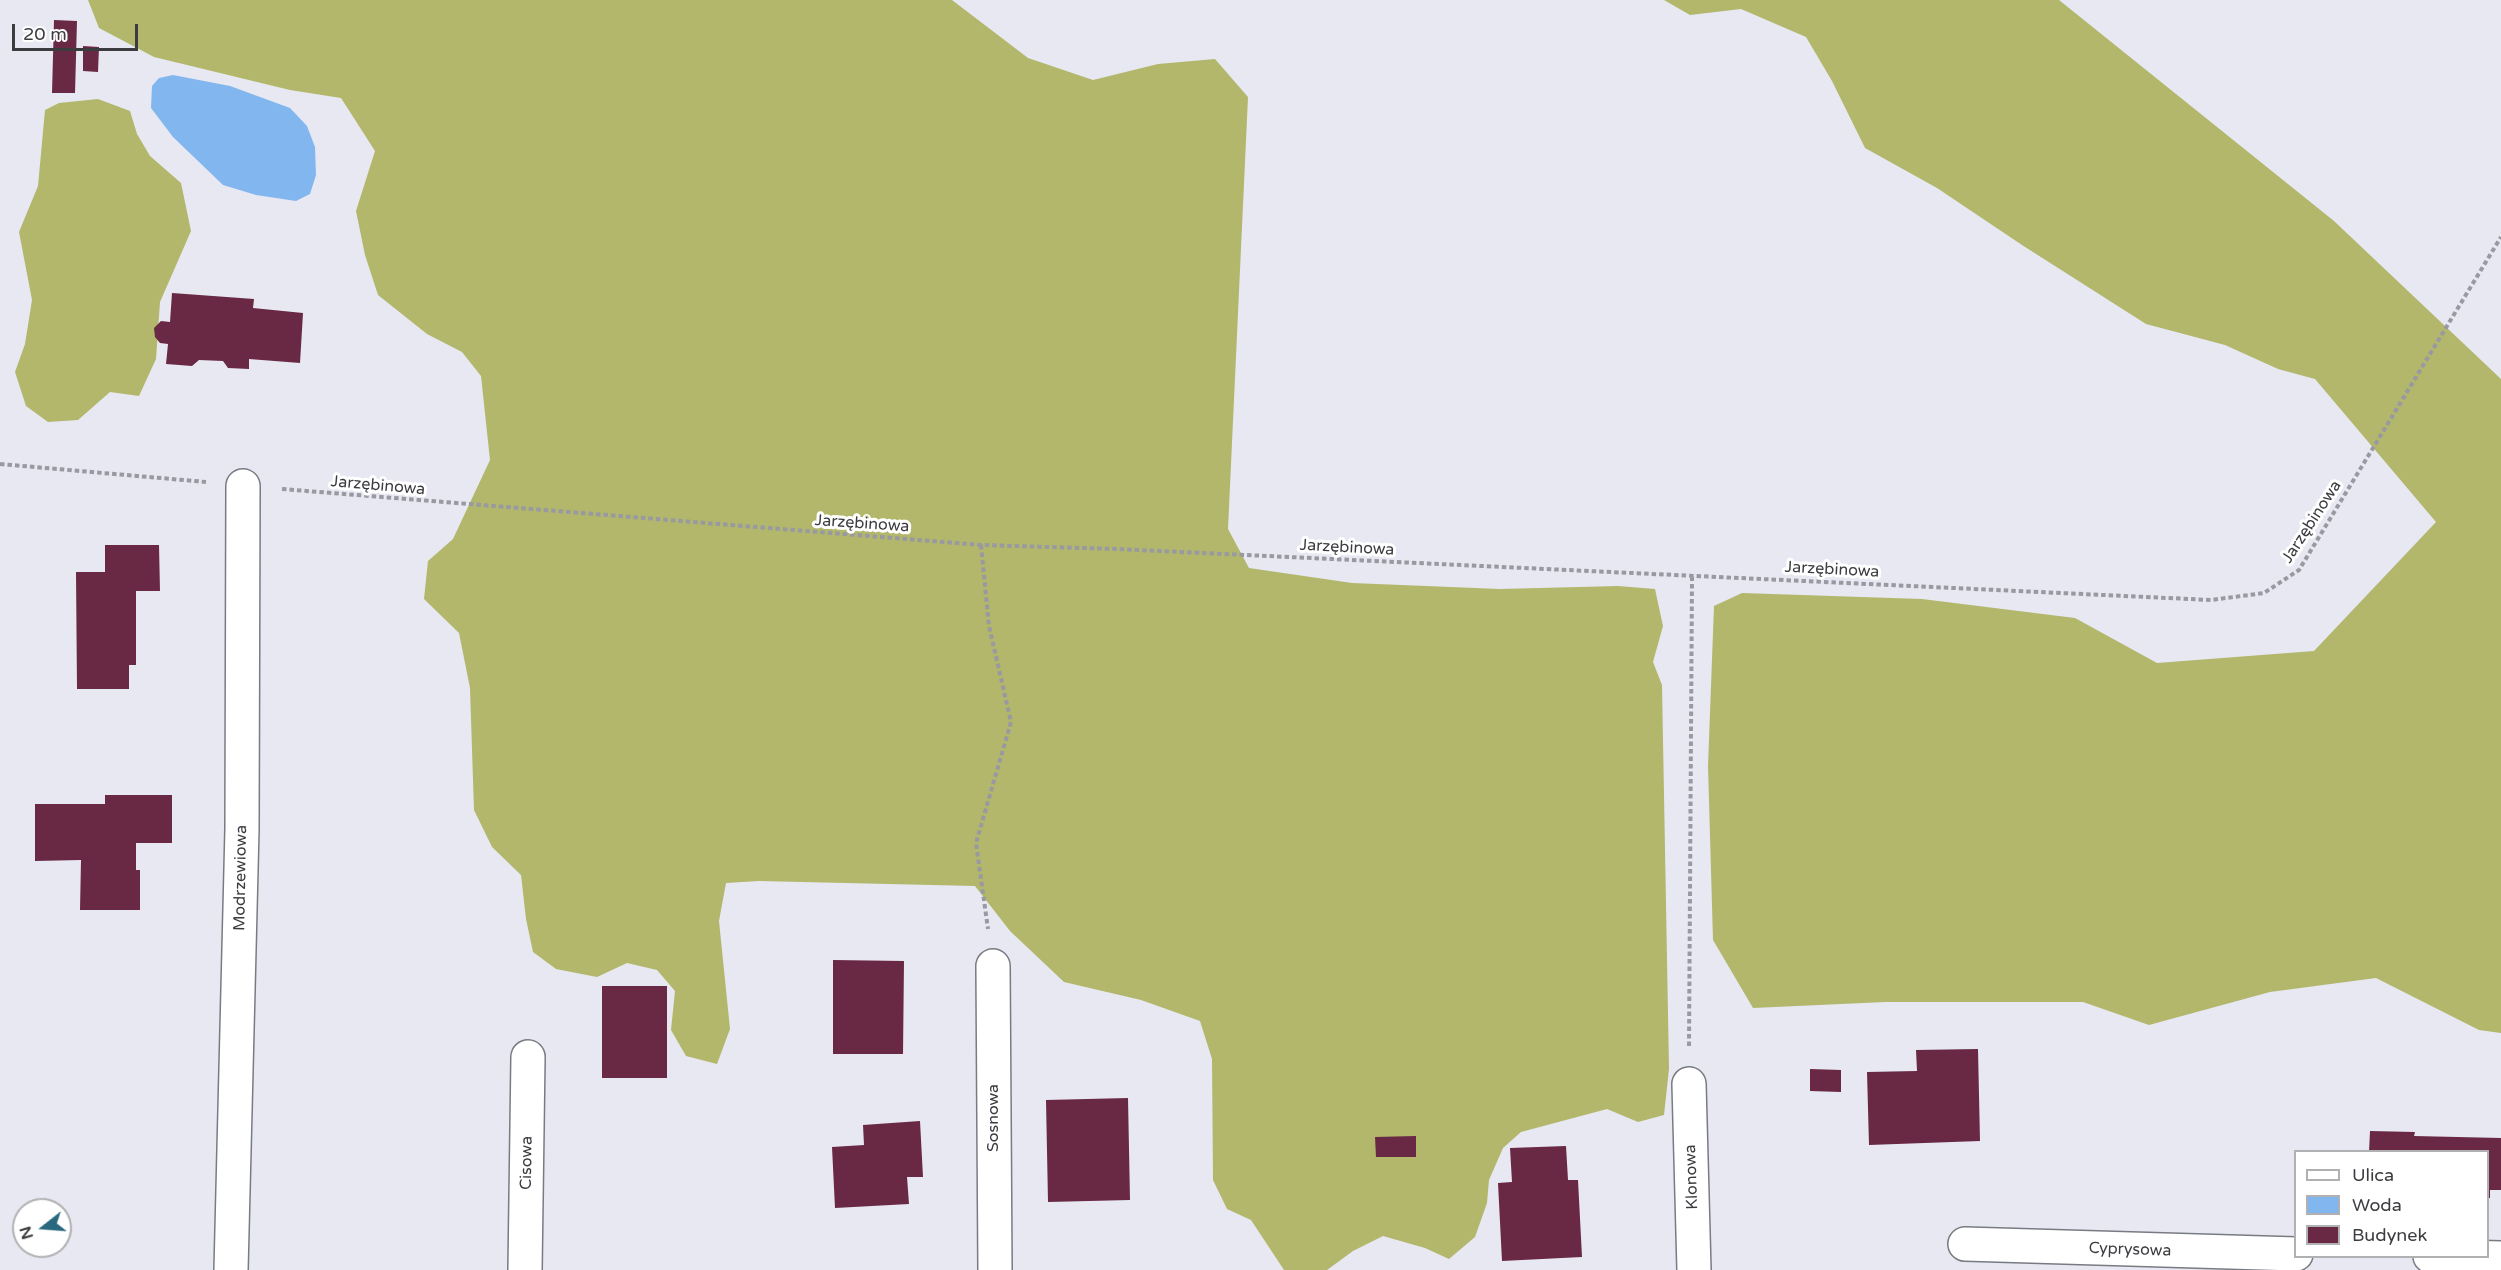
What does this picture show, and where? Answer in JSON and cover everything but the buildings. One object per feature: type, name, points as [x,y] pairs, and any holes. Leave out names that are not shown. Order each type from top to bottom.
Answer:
[{"type":"street","name":"Modrzewiowa","points":[[231,1270],[242,829],[243,486]]},
{"type":"street","name":"Sosnowa","points":[[993,966],[995,1270]]},
{"type":"street","name":"Cisowa","points":[[525,1270],[528,1057]]},
{"type":"street","name":"Klonowa","points":[[1689,1084],[1694,1270]]},
{"type":"street","name":"Cyprysowa","points":[[1965,1244],[2195,1261],[2294,1254]]},
{"type":"path","name":"Jarzębinowa","points":[[0,464],[437,503],[981,545],[1117,549],[2211,600],[2264,593],[2299,570],[2501,237]]},
{"type":"path","points":[[981,545],[989,626],[1011,722],[976,843],[993,966]]},
{"type":"path","points":[[1689,1084],[1692,576]]},
{"type":"green space","points":[[88,0],[952,0],[1028,58],[1093,80],[1158,64],[1215,59],[1248,97],[1228,529],[1249,568],[1352,583],[1500,589],[1618,586],[1655,589],[1663,626],[1653,662],[1662,685],[1669,1069],[1664,1115],[1638,1122],[1607,1109],[1521,1132],[1503,1148],[1489,1180],[1487,1203],[1475,1237],[1449,1259],[1425,1248],[1383,1236],[1353,1251],[1327,1270],[1284,1270],[1251,1220],[1227,1209],[1213,1180],[1212,1059],[1200,1021],[1141,1000],[1064,982],[1010,931],[975,886],[759,881],[726,883],[719,921],[730,1029],[717,1064],[686,1056],[671,1030],[675,991],[657,970],[627,963],[597,977],[556,969],[533,952],[526,919],[521,875],[492,847],[474,810],[470,688],[459,633],[424,599],[428,561],[453,539],[490,460],[481,376],[462,352],[427,334],[378,295],[365,255],[356,211],[375,151],[341,98],[290,90],[154,57],[99,28]]},
{"type":"green space","points":[[1664,0],[2059,0],[2334,221],[2501,379],[2501,1033],[2479,1030],[2376,978],[2270,992],[2149,1025],[2083,1002],[1885,1002],[1753,1008],[1713,940],[1708,766],[1714,606],[1742,593],[1922,599],[2075,618],[2157,663],[2314,651],[2436,522],[2315,379],[2278,369],[2225,345],[2146,324],[1937,188],[1865,148],[1832,81],[1806,37],[1741,9],[1690,15]]},
{"type":"green space","points":[[98,99],[130,111],[137,134],[150,156],[181,183],[191,231],[160,302],[156,359],[139,396],[110,392],[78,420],[48,422],[26,406],[15,372],[25,344],[32,300],[19,232],[38,186],[45,110],[59,103]]},
{"type":"water","points":[[173,75],[230,86],[290,108],[307,126],[315,147],[316,175],[310,194],[296,201],[256,195],[223,185],[173,137],[151,108],[152,86],[159,78]]}]
